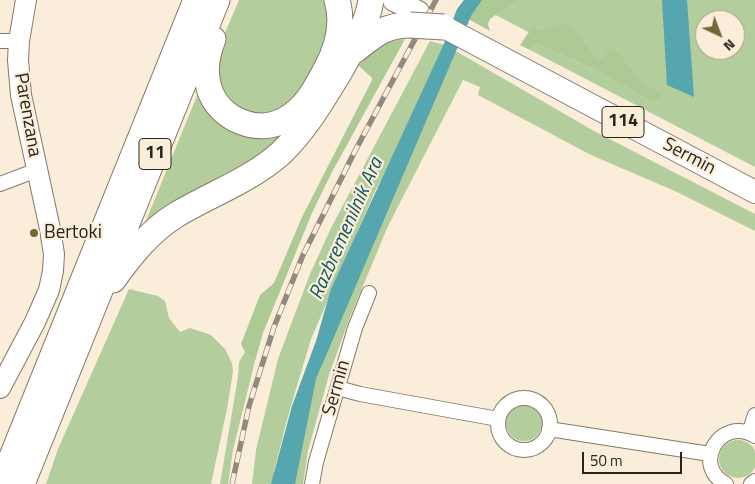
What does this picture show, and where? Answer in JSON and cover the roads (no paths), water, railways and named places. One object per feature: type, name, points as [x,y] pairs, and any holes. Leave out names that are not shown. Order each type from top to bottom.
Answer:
[{"type":"highway","name":"11","points":[[1,484],[196,0]]},
{"type":"highway","name":"11","points":[[22,484],[218,0]]},
{"type":"highway","points":[[228,0],[206,62],[209,88],[221,108],[240,122],[263,127],[287,119],[303,106],[315,92],[338,42],[339,12],[346,15],[360,0]]},
{"type":"highway","points":[[92,308],[128,260],[155,230],[195,204],[252,173],[280,154],[300,133],[323,101],[349,56],[369,14],[371,0]]},
{"type":"highway","points":[[349,56],[380,30],[414,19],[444,26]]},
{"type":"main road","points":[[394,0],[414,19]]},
{"type":"main road","name":"Sermin","points":[[444,26],[755,192]]},
{"type":"street","name":"Parenzana","points":[[0,388],[35,322],[49,290],[53,271],[52,246],[21,96],[18,60],[10,41],[26,0]]},
{"type":"street","points":[[0,184],[37,170]]},
{"type":"street","name":"Sermin","points":[[312,484],[316,462],[355,328],[369,293]]},
{"type":"street","points":[[338,388],[360,394],[498,419]]},
{"type":"street","points":[[523,397],[530,398],[542,405],[546,411],[549,417],[549,429],[546,437],[537,446],[531,449],[520,450],[504,441],[500,434],[498,419],[504,406],[510,401],[523,397]]},
{"type":"street","points":[[726,484],[716,477],[712,470],[710,454],[713,446],[725,434],[741,430],[752,434],[755,415]]},
{"type":"street","points":[[549,429],[710,454]]},
{"type":"street","points":[[751,484],[755,481]]},
{"type":"water","points":[[464,0],[482,0],[471,16],[316,379],[295,484],[271,484],[292,406],[316,341],[331,289],[443,46],[457,9]]},
{"type":"water","points":[[662,0],[687,0],[694,97],[667,85]]},
{"type":"railway","points":[[232,484],[249,406],[274,327],[303,255],[355,151],[436,0]]},
{"type":"place","name":"Bertoki","points":[[34,233]]},
{"type":"water label","name":"Razbremenilnik Ara","points":[[347,229]]}]
